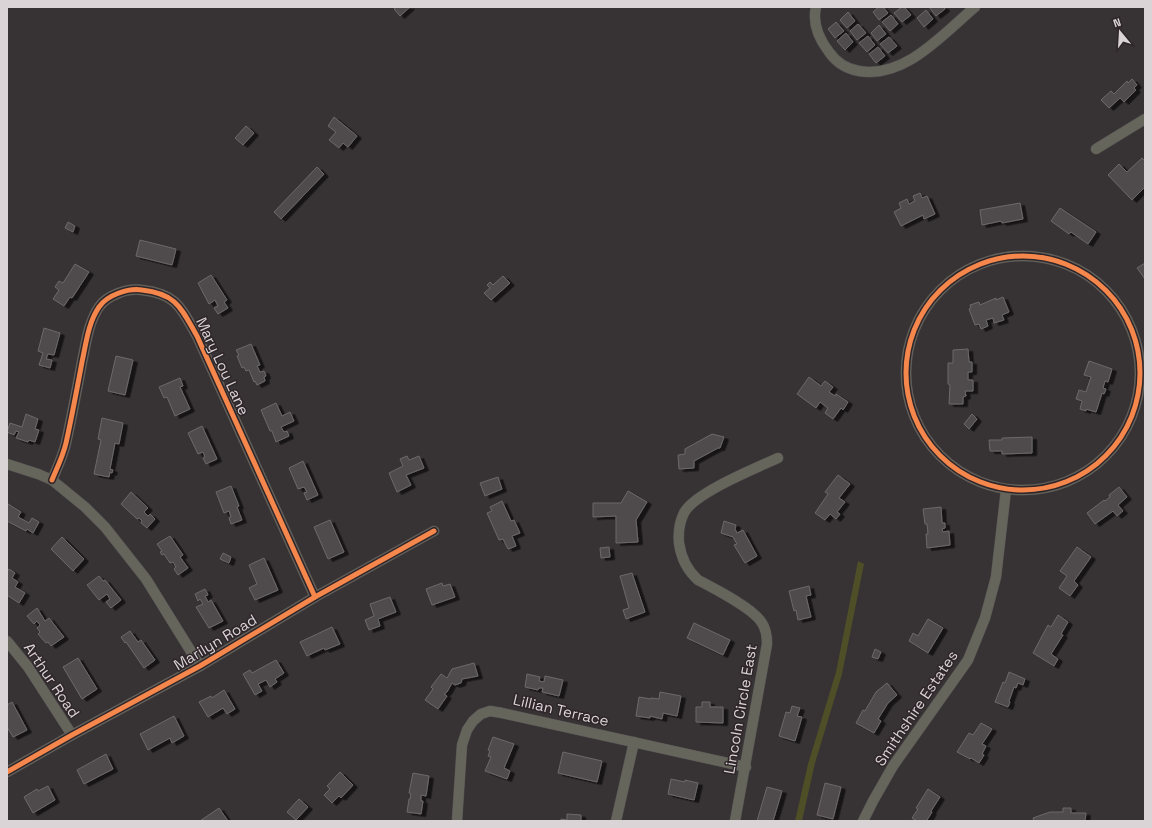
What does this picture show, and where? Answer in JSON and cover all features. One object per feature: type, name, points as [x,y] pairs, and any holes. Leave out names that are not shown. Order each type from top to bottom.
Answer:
[{"type":"street","points":[[816,7],[814,13],[816,30],[824,46],[834,58],[851,69],[867,72],[898,67],[914,58],[974,7]]},
{"type":"street","points":[[1096,149],[1145,119]]},
{"type":"street","points":[[1017,256],[1041,257],[1076,268],[1092,278],[1106,290],[1118,304],[1128,319],[1140,354],[1140,391],[1136,409],[1129,426],[1119,442],[1094,468],[1078,478],[1061,485],[1037,490],[1006,490],[971,479],[955,470],[928,444],[914,417],[907,393],[905,375],[907,356],[911,338],[927,305],[953,279],[969,269],[986,262],[1017,256]]},
{"type":"street","name":"Mary Lou Lane","points":[[52,480],[65,445],[88,334],[95,314],[100,306],[111,296],[138,289],[161,293],[176,303],[184,313],[197,336],[315,597]]},
{"type":"street","name":"Lincoln Circle East","points":[[735,821],[746,767],[767,644],[765,630],[760,619],[751,610],[698,580],[693,575],[684,561],[680,551],[680,522],[684,512],[698,499],[714,488],[778,458]]},
{"type":"street","points":[[7,464],[52,480],[85,507],[105,527],[146,579],[200,666]]},
{"type":"street","name":"Smithshire Estates","points":[[863,821],[873,800],[893,766],[968,660],[985,618],[996,577],[1006,490]]},
{"type":"street","name":"Marilyn Road","points":[[7,772],[200,666],[315,597],[434,531]]},
{"type":"street","name":"Arthur Road","points":[[7,641],[28,667],[72,735]]},
{"type":"street","name":"Lillian Terrace","points":[[457,821],[462,745],[467,730],[473,721],[481,714],[490,711],[502,712],[746,767]]},
{"type":"street","points":[[616,821],[634,742]]},
{"type":"shaded area","points":[[858,561],[864,564],[842,674],[815,763],[802,821],[795,821],[808,764],[836,672]]},
{"type":"building","points":[[397,7],[410,7],[400,16],[394,9]]},
{"type":"building","points":[[879,7],[883,7],[888,13],[879,20],[873,12]]},
{"type":"building","points":[[904,7],[911,15],[902,22],[894,13]]},
{"type":"building","points":[[929,7],[944,7],[945,9],[936,16]]},
{"type":"building","points":[[926,10],[933,19],[924,27],[917,18]]},
{"type":"building","points":[[848,12],[855,21],[847,28],[840,20]]},
{"type":"building","points":[[891,15],[898,24],[890,31],[882,22]]},
{"type":"building","points":[[836,22],[844,31],[835,38],[828,29]]},
{"type":"building","points":[[858,24],[866,33],[857,40],[850,31]]},
{"type":"building","points":[[879,25],[886,34],[877,41],[871,33]]},
{"type":"building","points":[[846,33],[853,42],[845,50],[837,41]]},
{"type":"building","points":[[868,36],[875,45],[867,52],[859,43]]},
{"type":"building","points":[[889,37],[897,46],[888,53],[880,44]]},
{"type":"building","points":[[878,47],[885,56],[876,63],[869,54]]},
{"type":"building","points":[[1132,79],[1137,85],[1134,88],[1136,90],[1124,102],[1120,98],[1109,108],[1101,100],[1111,91],[1114,94],[1127,81],[1128,83]]},
{"type":"building","points":[[334,117],[357,136],[348,147],[343,143],[339,148],[329,140],[336,132],[328,126]]},
{"type":"building","points":[[246,126],[254,133],[243,145],[235,138]]},
{"type":"building","points":[[1142,158],[1145,161],[1145,187],[1132,200],[1108,175],[1119,164],[1127,172]]},
{"type":"building","points":[[317,167],[324,174],[281,219],[274,212]]},
{"type":"building","points":[[920,193],[922,198],[927,196],[935,214],[924,219],[923,215],[901,226],[894,212],[901,208],[899,203],[907,199],[909,204],[915,201],[913,196]]},
{"type":"building","points":[[1020,203],[1023,219],[1002,223],[1001,221],[982,225],[980,210]]},
{"type":"building","points":[[1060,208],[1096,232],[1088,244],[1071,232],[1069,234],[1051,221]]},
{"type":"building","points":[[68,222],[75,226],[73,232],[65,228]]},
{"type":"building","points":[[140,240],[176,249],[172,265],[136,256]]},
{"type":"building","points":[[1145,263],[1145,279],[1137,268]]},
{"type":"building","points":[[75,264],[89,272],[72,298],[70,297],[64,306],[53,299],[59,290],[55,287],[59,281],[63,283]]},
{"type":"building","points":[[211,275],[227,300],[224,302],[228,308],[218,314],[214,308],[218,306],[215,300],[209,304],[198,283]]},
{"type":"building","points":[[503,276],[510,283],[491,300],[484,293],[490,288],[487,285],[490,282],[493,285]]},
{"type":"building","points":[[1003,297],[1009,312],[1002,315],[1004,320],[994,323],[993,318],[986,320],[988,326],[981,329],[979,324],[975,325],[969,309],[971,308],[970,305],[979,302],[980,305],[996,298],[996,300]]},
{"type":"building","points":[[44,328],[60,333],[54,355],[48,354],[46,359],[52,360],[50,368],[39,365],[43,353],[38,351]]},
{"type":"building","points":[[251,344],[260,365],[257,366],[260,372],[264,371],[266,376],[264,377],[265,381],[257,385],[255,381],[254,382],[249,370],[246,371],[244,367],[242,368],[237,356],[239,355],[236,350]]},
{"type":"building","points":[[968,349],[969,362],[972,362],[972,372],[968,372],[968,380],[973,380],[973,391],[965,391],[966,396],[963,397],[963,404],[949,404],[950,385],[948,384],[948,363],[953,363],[953,350]]},
{"type":"building","points":[[116,356],[133,360],[125,395],[108,391]]},
{"type":"building","points":[[1089,361],[1112,369],[1108,382],[1105,381],[1103,388],[1106,389],[1104,394],[1102,393],[1096,412],[1080,409],[1082,401],[1076,399],[1079,390],[1086,392],[1091,377],[1084,375]]},
{"type":"building","points":[[809,377],[821,386],[825,381],[833,387],[829,392],[835,396],[836,394],[848,402],[843,410],[841,408],[833,419],[825,413],[828,408],[820,402],[816,408],[797,394]]},
{"type":"building","points":[[180,378],[183,386],[180,387],[190,409],[175,416],[167,397],[164,398],[159,387]]},
{"type":"building","points":[[276,403],[282,416],[290,412],[294,421],[281,427],[284,432],[287,431],[289,436],[276,442],[261,410]]},
{"type":"building","points":[[26,414],[38,419],[35,429],[39,430],[35,442],[29,440],[28,442],[16,438],[19,432],[16,431],[14,435],[7,432],[10,423],[22,427]]},
{"type":"building","points":[[972,414],[977,419],[969,429],[964,424]]},
{"type":"building","points":[[102,418],[123,423],[119,444],[115,443],[110,469],[113,470],[112,473],[110,472],[109,477],[94,474],[101,440],[98,439]]},
{"type":"building","points":[[202,426],[217,459],[206,464],[203,458],[205,457],[203,452],[198,454],[188,433]]},
{"type":"building","points":[[712,434],[724,437],[720,448],[694,461],[694,468],[679,469],[678,455],[685,454],[685,449]]},
{"type":"building","points":[[1032,437],[1032,453],[1002,454],[1002,451],[990,451],[989,440]]},
{"type":"building","points":[[407,456],[409,460],[419,456],[424,468],[406,475],[411,485],[397,492],[389,473],[403,466],[400,459]]},
{"type":"building","points":[[303,461],[318,495],[307,500],[304,493],[307,492],[304,487],[298,489],[289,468]]},
{"type":"building","points":[[838,475],[850,484],[839,498],[845,502],[837,512],[840,514],[836,519],[830,514],[825,520],[815,513],[828,494],[825,492]]},
{"type":"building","points":[[498,477],[502,489],[485,496],[480,483]]},
{"type":"building","points":[[231,486],[239,506],[237,507],[242,520],[231,524],[229,511],[224,513],[216,492]]},
{"type":"building","points":[[1119,487],[1127,497],[1118,505],[1123,511],[1117,516],[1113,511],[1095,524],[1087,513],[1110,497],[1109,495]]},
{"type":"building","points":[[628,491],[647,502],[636,520],[638,542],[616,543],[616,516],[593,517],[593,503],[621,503]]},
{"type":"building","points":[[131,492],[148,508],[144,512],[148,516],[150,514],[155,519],[147,528],[141,523],[142,521],[139,518],[137,519],[121,504]]},
{"type":"building","points":[[502,501],[511,521],[514,520],[520,533],[512,536],[516,546],[508,549],[503,539],[499,540],[487,513],[492,511],[490,507]]},
{"type":"building","points":[[8,504],[21,512],[18,517],[29,523],[32,518],[39,522],[33,533],[7,521]]},
{"type":"building","points":[[941,507],[942,523],[945,523],[945,528],[942,529],[943,532],[949,531],[950,545],[927,548],[927,524],[925,524],[923,509]]},
{"type":"building","points":[[330,520],[344,552],[328,559],[314,527]]},
{"type":"building","points":[[724,521],[736,525],[735,529],[737,533],[743,530],[757,556],[745,563],[734,545],[737,544],[733,537],[721,533]]},
{"type":"building","points":[[170,536],[183,555],[180,557],[188,568],[178,575],[174,569],[176,567],[173,562],[170,563],[164,554],[162,555],[160,552],[162,551],[157,544]]},
{"type":"building","points":[[62,537],[84,559],[73,571],[51,549]]},
{"type":"building","points":[[609,547],[610,557],[601,558],[600,548]]},
{"type":"building","points":[[1077,547],[1091,557],[1074,581],[1078,585],[1070,596],[1059,588],[1067,576],[1060,571]]},
{"type":"building","points":[[223,553],[231,557],[229,563],[220,559]]},
{"type":"building","points":[[264,558],[278,590],[255,600],[249,588],[257,584],[249,565]]},
{"type":"building","points":[[9,569],[15,573],[12,578],[18,582],[15,587],[25,593],[19,603],[7,595],[7,572]]},
{"type":"building","points":[[632,573],[645,612],[626,619],[623,610],[629,608],[620,576]]},
{"type":"building","points":[[99,576],[103,581],[105,580],[121,600],[111,608],[106,602],[110,599],[107,594],[99,600],[87,585]]},
{"type":"building","points":[[442,583],[443,586],[450,584],[455,597],[432,605],[426,589]]},
{"type":"building","points":[[809,586],[811,595],[806,596],[811,617],[798,620],[789,591]]},
{"type":"building","points":[[205,589],[208,595],[205,596],[208,602],[211,600],[223,621],[209,628],[196,607],[203,604],[200,599],[198,601],[195,594]]},
{"type":"building","points":[[390,597],[396,612],[378,619],[380,626],[369,630],[365,620],[374,616],[370,604]]},
{"type":"building","points":[[37,608],[45,621],[49,618],[64,637],[51,646],[38,634],[40,632],[37,628],[40,625],[37,621],[34,624],[27,616]]},
{"type":"building","points":[[1058,615],[1068,622],[1061,634],[1063,635],[1051,654],[1058,659],[1054,666],[1033,653],[1048,625],[1051,627]]},
{"type":"building","points":[[928,619],[943,628],[928,653],[909,641],[913,633],[918,636]]},
{"type":"building","points":[[694,623],[730,640],[723,655],[687,638]]},
{"type":"building","points":[[332,627],[340,644],[325,650],[324,648],[307,656],[300,642]]},
{"type":"building","points":[[130,631],[138,642],[141,640],[155,660],[144,668],[121,637]]},
{"type":"building","points":[[875,649],[881,652],[878,659],[872,657]]},
{"type":"building","points":[[78,658],[97,689],[82,699],[63,667]]},
{"type":"building","points":[[276,660],[284,673],[275,679],[277,682],[270,687],[266,680],[258,684],[262,691],[255,695],[243,674],[250,670],[252,673]]},
{"type":"building","points":[[474,663],[478,676],[462,679],[461,683],[455,685],[452,683],[447,692],[444,694],[447,696],[438,709],[425,700],[433,689],[431,687],[441,674],[447,678],[452,669]]},
{"type":"building","points":[[1009,672],[1025,679],[1023,685],[1018,683],[1016,688],[1014,687],[1008,707],[995,702],[1003,682],[1005,683]]},
{"type":"building","points":[[527,674],[540,677],[539,681],[544,682],[545,676],[563,680],[559,696],[542,692],[543,688],[539,688],[538,690],[525,687]]},
{"type":"building","points":[[887,683],[897,695],[888,703],[878,719],[881,721],[874,733],[856,723],[876,692]]},
{"type":"building","points":[[224,690],[235,709],[227,714],[223,708],[208,717],[199,702],[211,696],[212,698]]},
{"type":"building","points":[[660,692],[681,696],[677,716],[663,713],[662,719],[650,716],[650,718],[636,716],[639,697],[659,699]]},
{"type":"building","points":[[12,702],[27,730],[13,737],[7,727],[7,705]]},
{"type":"building","points":[[702,702],[710,702],[710,707],[723,707],[723,723],[696,722],[696,707],[702,707]]},
{"type":"building","points":[[792,706],[800,708],[797,716],[802,717],[795,741],[779,736],[786,712],[790,713]]},
{"type":"building","points":[[174,716],[184,736],[172,743],[170,738],[148,750],[140,734]]},
{"type":"building","points":[[981,723],[992,729],[982,744],[986,746],[982,754],[984,755],[979,763],[957,752],[969,733],[973,735]]},
{"type":"building","points":[[493,737],[514,744],[504,768],[510,771],[507,779],[485,771],[491,757],[488,756],[490,751],[488,750]]},
{"type":"building","points":[[563,752],[602,761],[597,782],[558,773]]},
{"type":"building","points":[[106,754],[113,769],[84,784],[77,770]]},
{"type":"building","points":[[340,772],[353,785],[341,798],[339,796],[332,803],[324,795],[330,789],[327,786]]},
{"type":"building","points":[[413,773],[429,776],[426,796],[421,795],[421,801],[423,801],[421,814],[407,812],[411,794],[409,793]]},
{"type":"building","points":[[671,779],[698,783],[694,800],[668,794]]},
{"type":"building","points":[[825,783],[841,787],[833,819],[817,815]]},
{"type":"building","points":[[48,786],[55,800],[33,813],[24,797],[37,789],[38,791]]},
{"type":"building","points":[[767,787],[782,791],[773,821],[757,821]]},
{"type":"building","points":[[928,789],[940,797],[931,811],[932,812],[927,820],[929,821],[917,821],[912,818],[918,809],[916,808]]},
{"type":"building","points":[[299,799],[308,807],[296,820],[287,812]]},
{"type":"building","points":[[219,808],[228,821],[200,821]]},
{"type":"building","points":[[1063,808],[1071,808],[1071,813],[1086,813],[1085,821],[1034,821],[1033,818],[1050,812],[1063,812]]},
{"type":"building","points":[[567,814],[581,815],[581,821],[561,821],[561,819],[567,820]]},
{"type":"cycle path","points":[[1011,256],[1035,256],[1068,264],[1078,269],[1098,282],[1114,298],[1132,328],[1140,361],[1140,373],[1140,385],[1132,418],[1114,448],[1098,464],[1068,482],[1035,490],[1011,490],[978,482],[968,477],[948,464],[932,448],[914,418],[906,385],[906,361],[914,328],[919,318],[932,298],[948,282],[978,264],[1011,256]]},
{"type":"cycle path","points":[[52,480],[65,448],[88,334],[95,313],[107,299],[124,291],[142,290],[163,295],[171,299],[182,310],[197,336],[315,597]]},
{"type":"cycle path","points":[[7,772],[200,666],[315,597],[434,531]]}]
